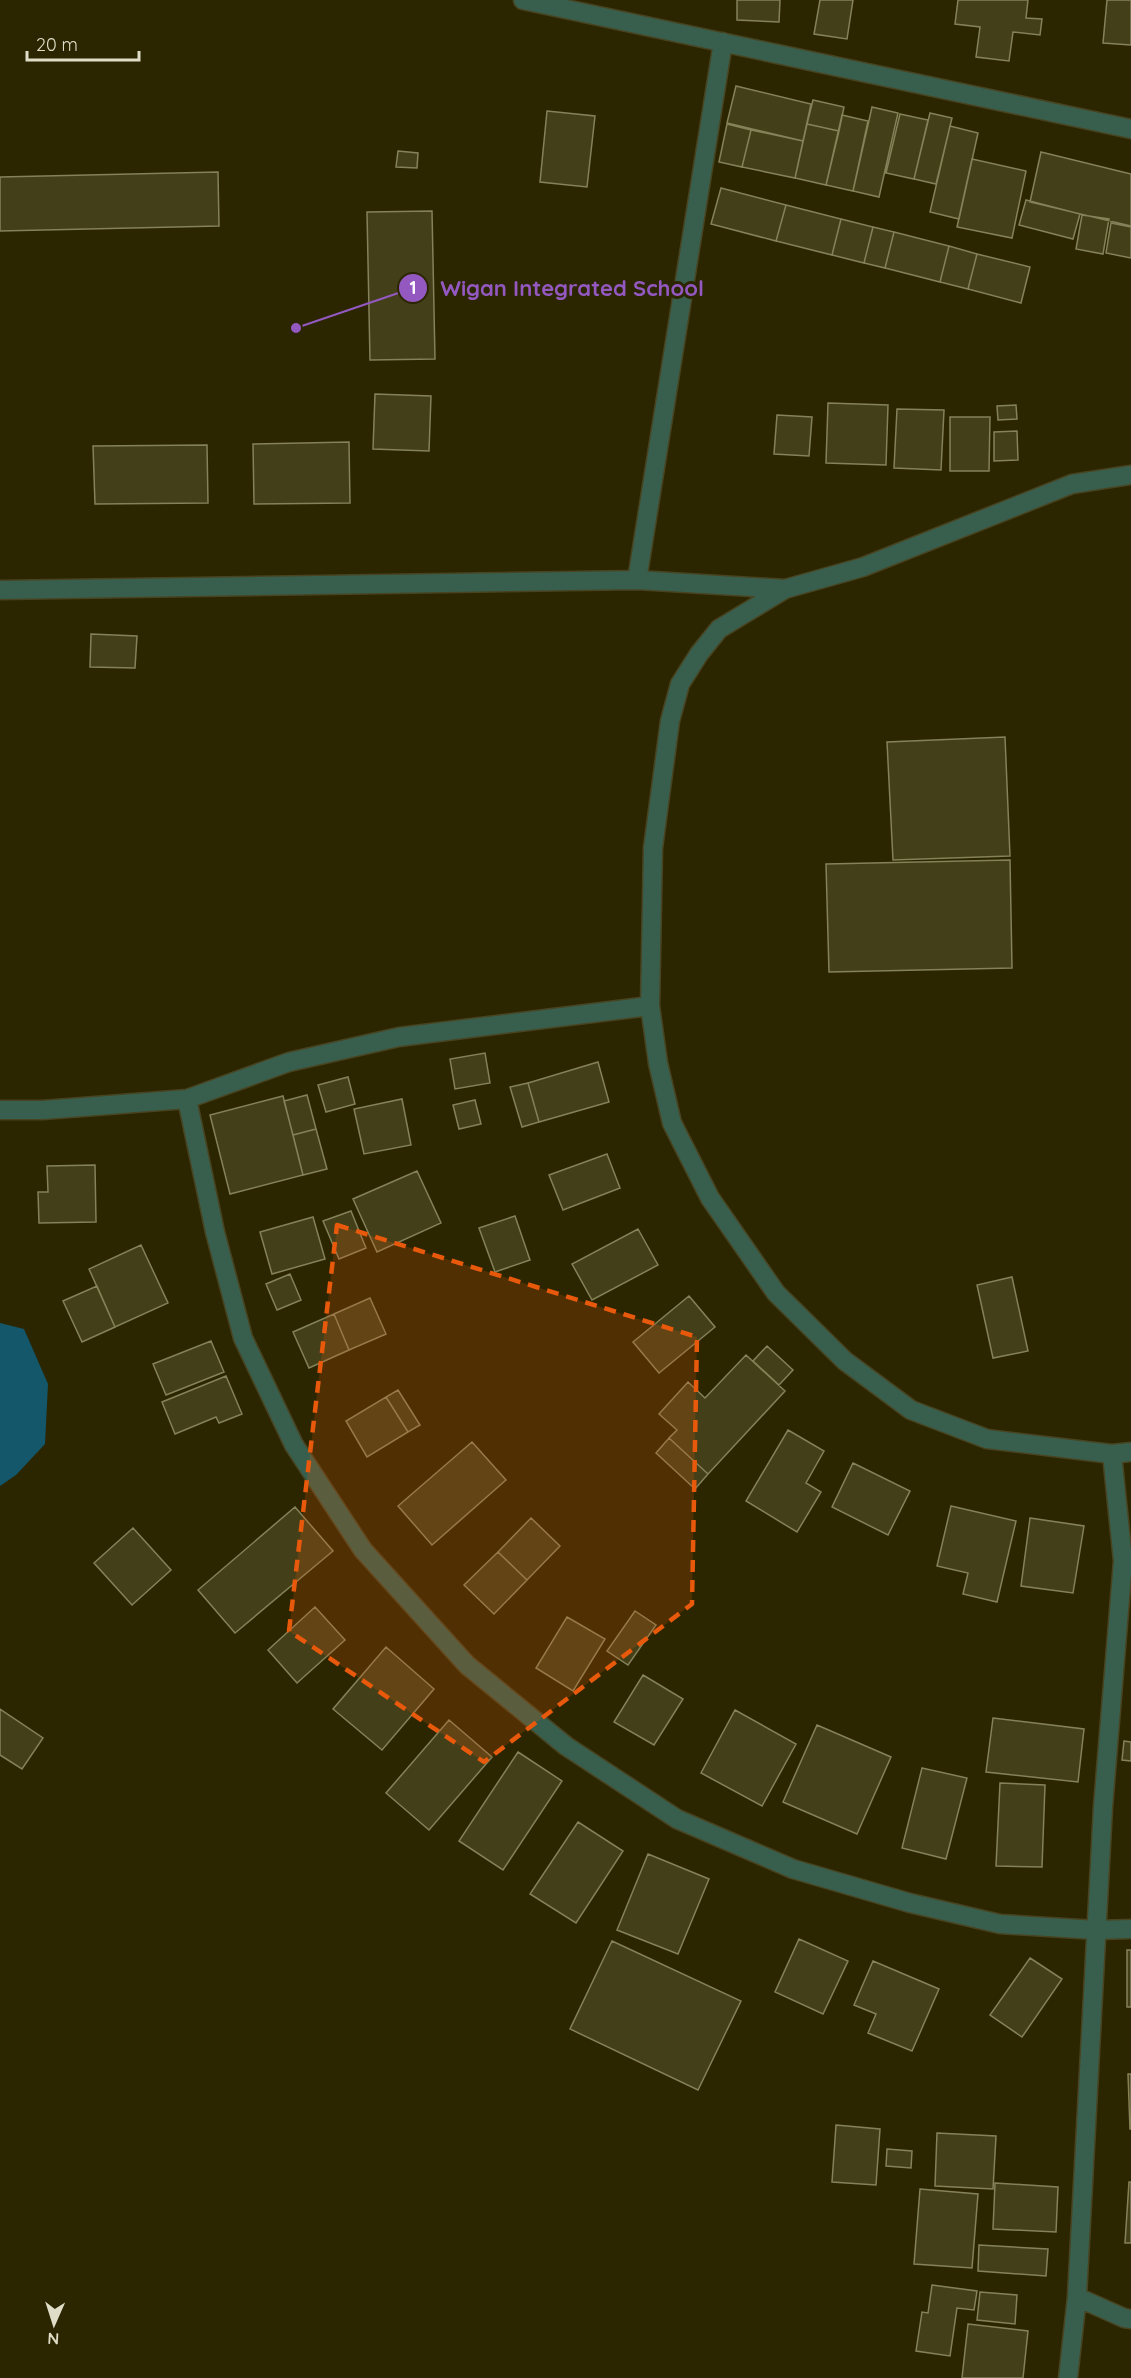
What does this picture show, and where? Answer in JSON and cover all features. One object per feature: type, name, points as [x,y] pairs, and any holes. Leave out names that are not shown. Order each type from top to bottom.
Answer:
[{"type":"street","points":[[523,0],[1131,129]]},
{"type":"street","points":[[637,580],[723,42]]},
{"type":"street","points":[[1131,475],[1072,484],[863,567],[785,589],[719,629],[699,654],[680,684],[670,721],[653,848],[650,1006],[658,1063],[672,1123],[710,1198],[776,1293],[845,1361],[911,1410],[987,1439],[1112,1454],[1131,1452]]},
{"type":"street","points":[[0,590],[637,580],[785,589]]},
{"type":"street","points":[[0,1110],[43,1110],[187,1098],[289,1062],[399,1037],[650,1006]]},
{"type":"street","points":[[187,1098],[215,1232],[243,1338],[294,1444],[363,1550],[467,1665],[566,1746],[677,1819],[793,1869],[910,1903],[1000,1924],[1096,1930],[1131,1929]]},
{"type":"street","points":[[1068,2378],[1077,2297],[1103,1807],[1123,1561],[1112,1454]]},
{"type":"street","points":[[1077,2297],[1131,2319]]},
{"type":"highlighted area","points":[[337,1225],[697,1337],[692,1604],[484,1762],[289,1631]]},
{"type":"water","points":[[0,1323],[24,1329],[48,1384],[45,1444],[16,1475],[0,1486]]},
{"type":"building","points":[[737,0],[780,0],[779,22],[737,20]]},
{"type":"building","points":[[820,0],[853,0],[847,39],[814,34]]},
{"type":"building","points":[[958,0],[1028,0],[1026,18],[1042,19],[1040,35],[1013,32],[1009,61],[976,57],[980,27],[955,24]]},
{"type":"building","points":[[1107,0],[1131,0],[1131,45],[1103,43]]},
{"type":"building","points":[[736,86],[811,104],[803,141],[727,123]]},
{"type":"building","points":[[813,100],[844,107],[839,131],[807,124]]},
{"type":"building","points":[[872,107],[898,113],[879,197],[853,191]]},
{"type":"building","points":[[547,111],[595,116],[587,187],[540,182]]},
{"type":"building","points":[[930,113],[952,118],[936,184],[914,179]]},
{"type":"building","points":[[900,114],[928,120],[914,179],[886,173]]},
{"type":"building","points":[[842,115],[868,121],[853,191],[826,185]]},
{"type":"building","points":[[727,124],[751,130],[742,167],[719,162]]},
{"type":"building","points":[[807,124],[839,131],[826,185],[795,178]]},
{"type":"building","points":[[950,126],[978,133],[959,219],[930,212]]},
{"type":"building","points":[[751,130],[803,141],[795,178],[742,167]]},
{"type":"building","points":[[398,151],[418,153],[417,168],[396,167]]},
{"type":"building","points":[[1041,152],[1131,174],[1131,226],[1030,202]]},
{"type":"building","points":[[972,159],[1026,171],[1012,238],[957,227]]},
{"type":"building","points":[[218,172],[219,226],[0,231],[0,177]]},
{"type":"building","points":[[721,188],[786,205],[776,241],[711,224]]},
{"type":"building","points":[[1026,200],[1080,214],[1073,239],[1019,225]]},
{"type":"building","points":[[786,205],[841,219],[832,255],[776,241]]},
{"type":"building","points":[[432,211],[435,359],[370,360],[367,212]]},
{"type":"building","points":[[1082,215],[1109,219],[1103,254],[1076,249]]},
{"type":"building","points":[[841,219],[873,227],[864,263],[832,255]]},
{"type":"building","points":[[1111,223],[1131,227],[1131,258],[1106,253]]},
{"type":"building","points":[[873,227],[894,232],[885,268],[864,263]]},
{"type":"building","points":[[894,232],[949,246],[940,282],[885,268]]},
{"type":"building","points":[[949,246],[977,254],[968,289],[940,282]]},
{"type":"building","points":[[977,254],[1030,267],[1021,303],[968,289]]},
{"type":"building","points":[[375,394],[431,396],[429,451],[373,449]]},
{"type":"building","points":[[828,403],[888,405],[886,465],[826,463]]},
{"type":"building","points":[[1016,405],[1017,419],[998,420],[997,406]]},
{"type":"building","points":[[897,409],[944,410],[941,470],[894,468]]},
{"type":"building","points":[[777,415],[812,417],[809,456],[774,454]]},
{"type":"building","points":[[950,417],[990,417],[989,471],[950,471]]},
{"type":"building","points":[[1017,431],[1018,460],[994,461],[994,432]]},
{"type":"building","points":[[349,442],[350,503],[254,504],[253,444]]},
{"type":"building","points":[[207,445],[208,503],[95,504],[93,446]]},
{"type":"building","points":[[91,634],[137,636],[135,668],[90,667]]},
{"type":"building","points":[[1005,737],[1010,856],[893,860],[887,742]]},
{"type":"building","points":[[1010,860],[1012,968],[829,972],[826,864]]},
{"type":"building","points":[[485,1053],[490,1083],[455,1089],[450,1059]]},
{"type":"building","points":[[598,1062],[609,1102],[539,1122],[528,1083]]},
{"type":"building","points":[[348,1077],[355,1104],[326,1112],[318,1085]]},
{"type":"building","points":[[528,1083],[539,1122],[522,1127],[510,1087]]},
{"type":"building","points":[[307,1095],[316,1129],[293,1135],[284,1101]]},
{"type":"building","points":[[283,1096],[303,1175],[230,1194],[210,1115]]},
{"type":"building","points":[[402,1099],[411,1145],[364,1154],[354,1109]]},
{"type":"building","points":[[475,1100],[481,1124],[459,1129],[453,1105]]},
{"type":"building","points":[[316,1129],[327,1169],[303,1175],[293,1135]]},
{"type":"building","points":[[607,1154],[620,1188],[563,1210],[549,1175]]},
{"type":"building","points":[[95,1165],[96,1222],[39,1223],[38,1192],[48,1192],[47,1166]]},
{"type":"building","points":[[417,1171],[441,1223],[377,1252],[353,1199]]},
{"type":"building","points":[[351,1211],[366,1248],[339,1259],[323,1221]]},
{"type":"building","points":[[515,1216],[530,1260],[495,1272],[479,1228]]},
{"type":"building","points":[[313,1217],[325,1259],[272,1274],[260,1232]]},
{"type":"building","points":[[638,1229],[658,1265],[592,1300],[572,1264]]},
{"type":"building","points":[[141,1245],[168,1303],[115,1327],[89,1269]]},
{"type":"building","points":[[290,1274],[301,1300],[277,1310],[266,1284]]},
{"type":"building","points":[[1012,1277],[1028,1351],[993,1358],[977,1285]]},
{"type":"building","points":[[97,1286],[115,1327],[82,1342],[63,1301]]},
{"type":"building","points":[[689,1296],[715,1327],[659,1373],[633,1342]]},
{"type":"building","points":[[370,1298],[386,1334],[349,1350],[334,1314]]},
{"type":"building","points":[[334,1314],[349,1350],[309,1368],[293,1332]]},
{"type":"building","points":[[211,1341],[224,1372],[166,1395],[153,1364]]},
{"type":"building","points":[[767,1346],[793,1370],[779,1385],[753,1361]]},
{"type":"building","points":[[746,1355],[785,1391],[708,1474],[669,1438],[677,1430],[659,1414],[688,1382],[705,1398]]},
{"type":"building","points":[[226,1376],[242,1414],[219,1423],[216,1417],[175,1434],[162,1402]]},
{"type":"building","points":[[398,1390],[420,1425],[408,1432],[386,1397]]},
{"type":"building","points":[[386,1397],[408,1432],[367,1457],[346,1421]]},
{"type":"building","points":[[788,1430],[824,1451],[806,1483],[821,1492],[797,1532],[746,1501]]},
{"type":"building","points":[[669,1438],[708,1474],[695,1489],[656,1453]]},
{"type":"building","points":[[472,1442],[506,1480],[432,1545],[398,1506]]},
{"type":"building","points":[[853,1463],[910,1491],[888,1535],[832,1507]]},
{"type":"building","points":[[951,1506],[1016,1521],[997,1602],[963,1594],[968,1573],[937,1566]]},
{"type":"building","points":[[295,1507],[333,1551],[235,1633],[198,1590]]},
{"type":"building","points":[[531,1518],[560,1546],[527,1580],[498,1552]]},
{"type":"building","points":[[1030,1518],[1084,1526],[1073,1593],[1021,1586]]},
{"type":"building","points":[[133,1528],[171,1570],[132,1605],[94,1563]]},
{"type":"building","points":[[498,1552],[527,1580],[494,1614],[464,1585]]},
{"type":"building","points":[[315,1607],[345,1640],[297,1683],[268,1650]]},
{"type":"building","points":[[635,1611],[656,1625],[628,1665],[607,1651]]},
{"type":"building","points":[[567,1617],[605,1639],[573,1691],[536,1668]]},
{"type":"building","points":[[386,1647],[434,1689],[382,1750],[333,1709]]},
{"type":"building","points":[[643,1675],[683,1699],[654,1745],[614,1722]]},
{"type":"building","points":[[0,1709],[43,1738],[22,1769],[0,1755]]},
{"type":"building","points":[[735,1710],[796,1744],[762,1806],[701,1773]]},
{"type":"building","points":[[993,1718],[1084,1729],[1078,1782],[986,1772]]},
{"type":"building","points":[[449,1720],[492,1757],[429,1830],[386,1793]]},
{"type":"building","points":[[817,1725],[891,1757],[857,1834],[783,1802]]},
{"type":"building","points":[[1124,1741],[1131,1742],[1131,1761],[1122,1760]]},
{"type":"building","points":[[518,1752],[562,1781],[503,1870],[459,1841]]},
{"type":"building","points":[[922,1768],[967,1778],[946,1859],[902,1848]]},
{"type":"building","points":[[1000,1783],[1045,1785],[1042,1867],[996,1866]]},
{"type":"building","points":[[578,1822],[623,1851],[576,1923],[530,1894]]},
{"type":"building","points":[[648,1854],[709,1879],[678,1954],[617,1930]]},
{"type":"building","points":[[799,1939],[848,1961],[823,2014],[775,1992]]},
{"type":"building","points":[[612,1941],[741,2001],[698,2090],[570,2029]]},
{"type":"building","points":[[1127,1950],[1131,1950],[1131,2007],[1127,2007]]},
{"type":"building","points":[[1030,1958],[1062,1979],[1022,2037],[990,2015]]},
{"type":"building","points":[[873,1961],[939,1989],[912,2051],[868,2033],[876,2014],[854,2005]]},
{"type":"building","points":[[1128,2074],[1131,2074],[1131,2129],[1130,2129]]},
{"type":"building","points":[[836,2125],[880,2129],[876,2185],[832,2182]]},
{"type":"building","points":[[937,2133],[996,2136],[993,2189],[935,2186]]},
{"type":"building","points":[[887,2149],[912,2151],[911,2168],[886,2166]]},
{"type":"building","points":[[1129,2182],[1131,2182],[1131,2243],[1125,2243]]},
{"type":"building","points":[[995,2183],[1058,2187],[1056,2232],[993,2229]]},
{"type":"building","points":[[920,2189],[978,2194],[972,2268],[914,2264]]},
{"type":"building","points":[[979,2245],[1048,2249],[1046,2276],[978,2271]]},
{"type":"building","points":[[932,2285],[977,2291],[974,2310],[957,2308],[950,2356],[916,2351],[922,2312],[928,2313]]},
{"type":"building","points":[[980,2292],[1017,2295],[1015,2324],[977,2320]]},
{"type":"building","points":[[968,2324],[1028,2331],[1023,2378],[962,2378]]},
{"type":"place","name":"Wigan Integrated School","points":[[296,328]]}]
